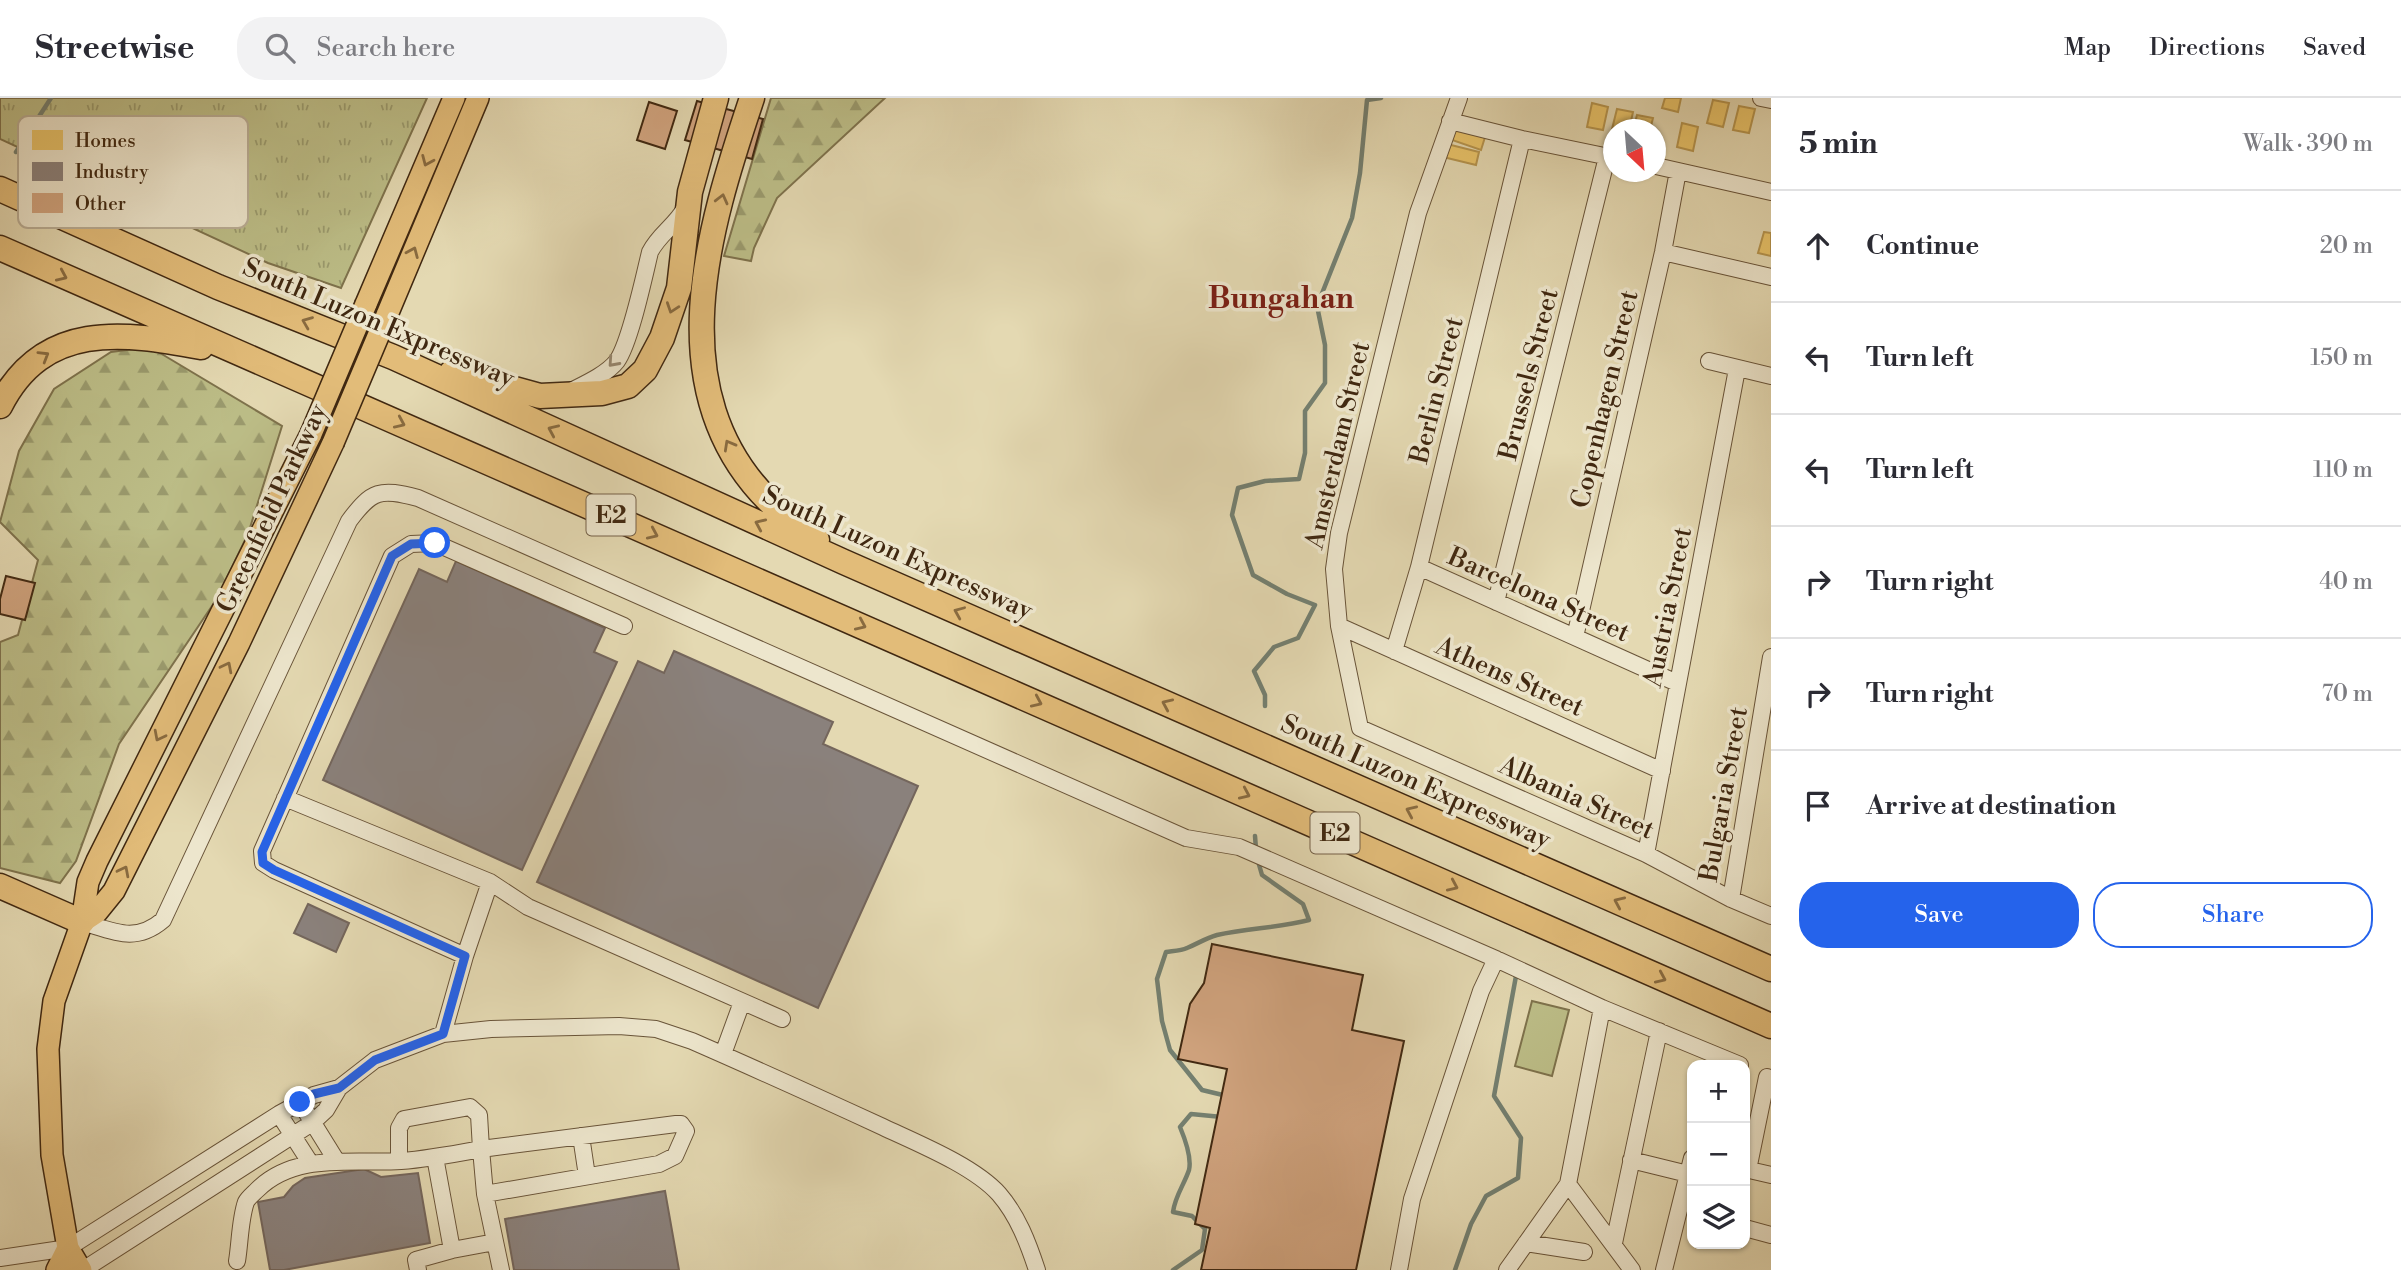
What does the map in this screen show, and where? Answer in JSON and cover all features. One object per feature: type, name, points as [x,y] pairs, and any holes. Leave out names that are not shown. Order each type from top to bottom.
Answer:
[{"type":"highway","points":[[393,357],[540,396],[601,393],[628,386],[645,370],[662,338],[679,288],[690,192],[716,98]]},
{"type":"highway","points":[[752,98],[734,154],[706,273],[700,345],[706,386],[722,432],[753,483],[771,504],[844,562]]},
{"type":"highway","name":"South Luzon Expressway","points":[[0,189],[18,197]]},
{"type":"highway","name":"South Luzon Expressway","points":[[88,228],[218,286],[393,357],[844,562],[1771,969]]},
{"type":"highway","name":"E2","points":[[0,248],[1771,1026]]},
{"type":"highway","points":[[0,406],[16,380],[36,360],[63,345],[86,338],[122,335],[146,337],[247,356]]},
{"type":"highway","points":[[0,886],[82,922]]},
{"type":"main road","name":"Greenfield Parkway","points":[[82,1270],[68,1248],[52,1155],[48,1049],[54,1001],[82,922],[88,882],[311,435],[454,98]]},
{"type":"main road","name":"Greenfield Parkway","points":[[82,922],[104,905],[119,880],[239,643],[333,443],[478,98]]},
{"type":"main road","points":[[57,1270],[68,1248]]},
{"type":"street","name":"Amsterdam Street","points":[[1360,728],[1339,626],[1334,569],[1339,533],[1418,213],[1459,98]]},
{"type":"street","points":[[1761,98],[1771,100]]},
{"type":"street","points":[[1450,121],[1603,155]]},
{"type":"street","name":"Berlin Street","points":[[1394,651],[1419,567],[1522,139]]},
{"type":"street","points":[[1666,168],[1771,192]]},
{"type":"street","name":"Copenhagen Street","points":[[1574,637],[1663,252],[1678,171]]},
{"type":"street","name":"Brussels Street","points":[[1496,602],[1605,182]]},
{"type":"street","points":[[560,396],[587,383],[616,362],[626,342],[650,252],[655,242],[678,220],[690,192]]},
{"type":"street","points":[[1663,252],[1771,277]]},
{"type":"street","points":[[1709,362],[1771,376]]},
{"type":"street","name":"Austria Street","points":[[1646,854],[1737,369]]},
{"type":"street","points":[[82,922],[125,934],[136,934],[147,931],[163,919],[349,521],[363,502],[377,493],[391,492],[418,498],[1186,838],[1239,847],[1272,861],[1659,1031],[1715,1060]]},
{"type":"street","points":[[465,956],[263,863],[262,852],[392,556],[411,544],[435,543],[624,626]]},
{"type":"street","name":"Barcelona Street","points":[[1419,567],[1677,683]]},
{"type":"street","name":"Athens Street","points":[[1339,626],[1662,771]]},
{"type":"street","name":"Bulgaria Street","points":[[1731,899],[1771,657]]},
{"type":"street","name":"Albania Street","points":[[1360,728],[1646,854],[1731,899],[1771,916]]},
{"type":"street","points":[[285,798],[490,882],[528,907],[782,1020]]},
{"type":"street","points":[[443,1034],[490,882]]},
{"type":"street","points":[[1399,1270],[1412,1199],[1481,991],[1496,959]]},
{"type":"street","points":[[723,1054],[742,1002]]},
{"type":"street","points":[[1507,1270],[1568,1184],[1602,1008]]},
{"type":"street","points":[[82,1270],[312,1123],[326,1111],[339,1088],[375,1060],[443,1034],[491,1029],[620,1026],[656,1029],[723,1054],[928,1148],[980,1178],[999,1194],[1017,1221],[1028,1242],[1037,1270]]},
{"type":"street","points":[[1614,1243],[1659,1031]]},
{"type":"street","points":[[1750,1070],[1769,1078],[1750,1153]]},
{"type":"street","points":[[3,1254],[68,1248],[279,1114],[314,1094],[339,1088]]},
{"type":"street","points":[[300,1102],[336,1160]]},
{"type":"street","points":[[399,1161],[399,1128],[404,1119],[470,1107],[479,1115],[485,1194],[501,1270]]},
{"type":"street","points":[[279,1114],[311,1164]]},
{"type":"street","points":[[237,1261],[246,1200],[264,1183],[288,1171],[311,1164],[336,1160],[399,1161],[676,1124],[681,1124],[686,1131],[678,1151],[671,1159],[485,1194]]},
{"type":"street","points":[[581,1136],[587,1176]]},
{"type":"street","points":[[435,1157],[452,1250]]},
{"type":"street","points":[[1631,1160],[1687,1166]]},
{"type":"street","points":[[1750,1170],[1771,1175]]},
{"type":"street","points":[[1568,1184],[1632,1270]]},
{"type":"street","points":[[1664,1270],[1686,1212],[1688,1186]]},
{"type":"street","points":[[1750,1229],[1771,1235]]},
{"type":"street","points":[[418,1270],[416,1260],[495,1242]]},
{"type":"street","points":[[1526,1243],[1584,1252]]},
{"type":"green space","points":[[0,98],[427,98],[341,288],[268,263],[192,228],[248,228],[248,116],[18,116],[18,147],[0,139]]},
{"type":"green space","points":[[771,98],[885,98],[777,198],[754,248],[751,261],[724,256]]},
{"type":"green space","points":[[150,347],[282,426],[248,534],[216,600],[119,744],[76,861],[60,883],[0,868],[0,642],[18,635],[38,560],[0,522],[19,451],[54,389],[111,352]]},
{"type":"green space","points":[[1532,1001],[1569,1010],[1552,1076],[1515,1066]]},
{"type":"building: Homes","points":[[1665,98],[1681,98],[1678,112],[1662,108]]},
{"type":"building: Homes","points":[[1713,100],[1729,103],[1723,127],[1707,123]]},
{"type":"building: Homes","points":[[1592,103],[1608,107],[1605,119],[1603,119],[1603,130],[1587,127]]},
{"type":"building: Homes","points":[[1739,106],[1755,109],[1749,133],[1733,130]]},
{"type":"building: Homes","points":[[1617,109],[1633,112],[1631,119],[1614,119]]},
{"type":"building: Homes","points":[[1637,115],[1653,118],[1653,119],[1636,119]]},
{"type":"building: Homes","points":[[1682,123],[1698,127],[1693,151],[1677,147]]},
{"type":"building: Homes","points":[[1457,125],[1486,134],[1481,150],[1452,140]]},
{"type":"building: Homes","points":[[1447,144],[1479,152],[1476,165],[1443,157]]},
{"type":"building: Homes","points":[[1764,232],[1771,233],[1771,256],[1758,253]]},
{"type":"building: Industry","points":[[456,561],[605,628],[594,652],[617,662],[522,870],[323,780],[419,569],[447,582]]},
{"type":"building: Industry","points":[[674,651],[833,722],[823,744],[918,786],[818,1008],[537,882],[638,661],[664,673]]},
{"type":"building: Industry","points":[[308,904],[349,923],[336,952],[294,933]]},
{"type":"building: Industry","points":[[364,1169],[381,1177],[418,1173],[430,1243],[284,1270],[270,1270],[258,1202],[284,1197],[293,1186],[305,1178]]},
{"type":"building: Industry","points":[[665,1191],[679,1270],[514,1270],[505,1219]]},
{"type":"building: Other","points":[[697,101],[763,119],[752,159],[685,140]]},
{"type":"building: Other","points":[[649,102],[677,111],[665,149],[637,140]]},
{"type":"building: Other","points":[[6,576],[35,583],[25,620],[0,614],[0,599]]},
{"type":"building: Other","points":[[1212,944],[1363,975],[1352,1030],[1404,1041],[1356,1270],[1201,1270],[1210,1228],[1195,1224],[1227,1069],[1178,1059],[1190,1004],[1204,983]]},
{"type":"waterway","points":[[39,116],[51,98]]},
{"type":"waterway","points":[[1265,706],[1265,695],[1254,671],[1274,647],[1298,638],[1315,605],[1287,594],[1253,575],[1232,515],[1238,488],[1265,481],[1299,479],[1305,453],[1305,411],[1325,383],[1325,345],[1317,306],[1352,218],[1360,173],[1367,100],[1381,98]]},
{"type":"waterway","points":[[1255,836],[1256,849]]},
{"type":"waterway","points":[[1227,1096],[1202,1090],[1170,1050],[1162,1021],[1157,979],[1166,952],[1185,949],[1217,935],[1309,920],[1303,904],[1262,875],[1258,861]]},
{"type":"waterway","points":[[1455,1270],[1471,1224],[1486,1196],[1518,1178],[1521,1138],[1494,1096],[1516,976]]},
{"type":"waterway","points":[[1173,1270],[1202,1250],[1205,1229],[1192,1216],[1173,1212],[1190,1165],[1188,1148],[1180,1127],[1191,1114],[1222,1117]]},
{"type":"district","name":"Bungahan","points":[[1281,298]]},
{"type":"route","points":[[300,1102],[314,1094],[339,1088],[375,1060],[443,1034],[465,956],[274,870],[263,863],[262,852],[392,556],[411,544],[435,543]]}]
